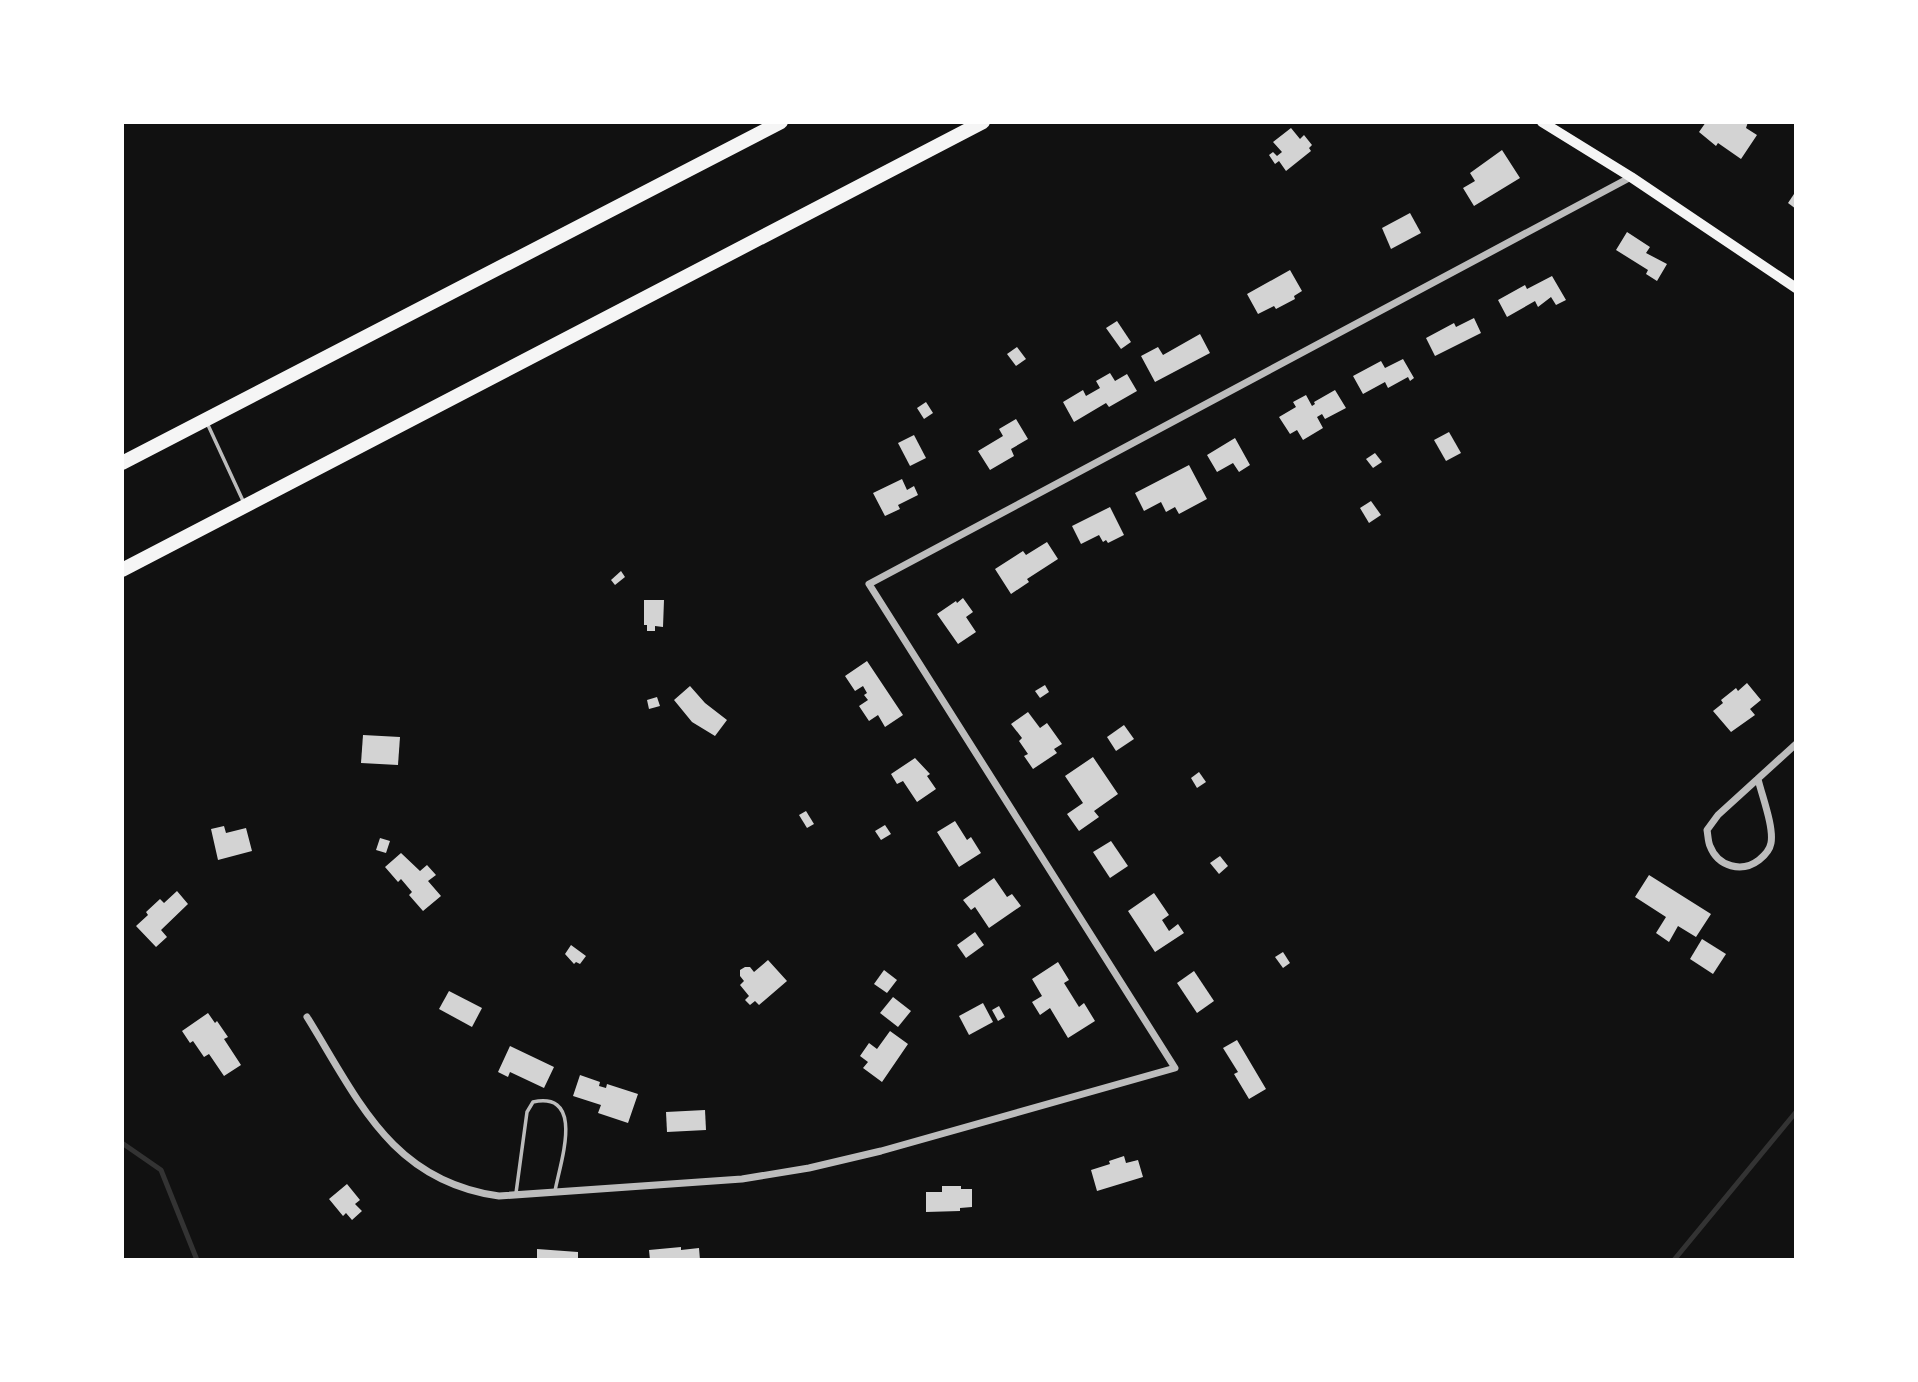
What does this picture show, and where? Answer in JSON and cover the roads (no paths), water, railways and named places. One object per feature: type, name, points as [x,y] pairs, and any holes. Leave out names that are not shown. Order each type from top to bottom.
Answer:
[{"type":"highway","points":[[122,463],[781,122]]},
{"type":"highway","points":[[122,570],[983,122]]},
{"type":"main road","points":[[1542,122],[1631,177],[1796,288]]},
{"type":"street","points":[[307,1017],[359,1103],[392,1145],[421,1167],[461,1187],[482,1193],[515,1195],[742,1179],[809,1168],[881,1151],[1175,1068],[869,584],[1631,177]]},
{"type":"street","points":[[1758,779],[1772,844],[1751,866],[1738,868],[1720,860],[1710,847],[1707,830],[1718,815],[1796,744]]},
{"type":"lane","points":[[206,419],[246,506]]},
{"type":"lane","points":[[515,1195],[527,1112],[533,1102],[546,1100],[558,1105],[566,1117],[566,1132],[554,1192]]},
{"type":"waterway","points":[[1674,1260],[1796,1112]]},
{"type":"waterway","points":[[122,1143],[161,1170],[197,1260]]}]
